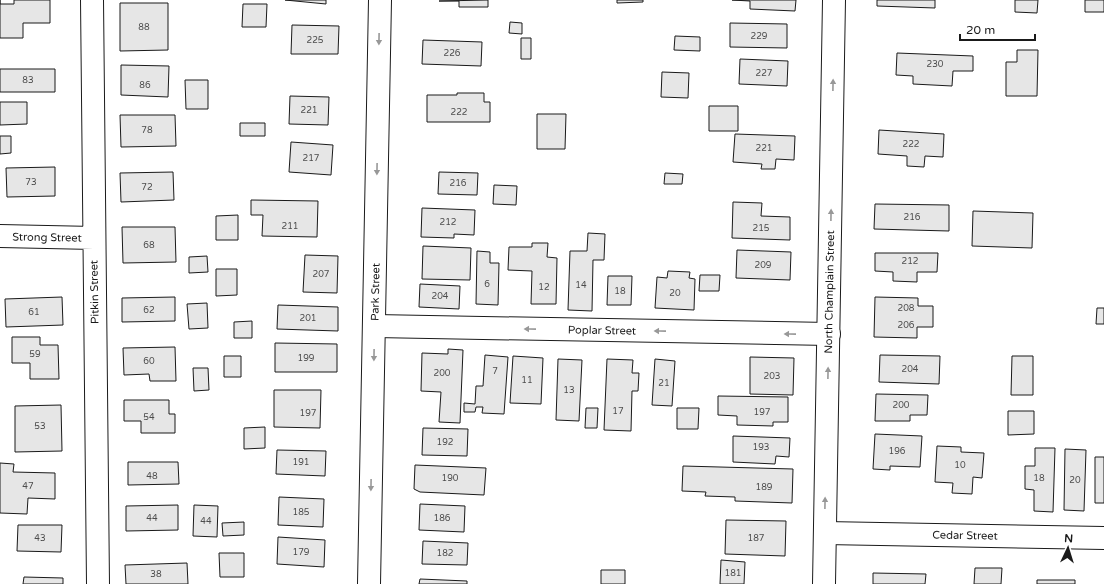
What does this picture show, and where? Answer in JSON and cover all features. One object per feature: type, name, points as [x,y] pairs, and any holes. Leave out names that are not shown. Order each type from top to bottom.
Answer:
[{"type":"street","name":"Pitkin Street","points":[[92,0],[98,584]]},
{"type":"street","name":"Park Street","points":[[369,584],[380,0]]},
{"type":"street","name":"North Champlain Street","points":[[824,584],[834,0]]},
{"type":"street","name":"Strong Street","points":[[0,236],[94,238]]},
{"type":"street","name":"Poplar Street","points":[[375,326],[829,334]]},
{"type":"street","name":"Cedar Street","points":[[825,533],[1104,538]]},
{"type":"building","points":[[14,0],[50,0],[50,23],[23,23],[23,38],[0,38],[0,4],[14,4]]},
{"type":"building","points":[[285,0],[326,0],[326,4]]},
{"type":"building","points":[[488,0],[488,7],[459,7],[459,1],[439,1]]},
{"type":"building","points":[[617,0],[643,0],[643,2],[617,3]]},
{"type":"building","points":[[732,0],[796,0],[795,11],[750,9],[750,1]]},
{"type":"building","points":[[877,0],[935,0],[935,8],[877,6]]},
{"type":"building","points":[[1015,0],[1038,0],[1037,13],[1015,12]]},
{"type":"building","points":[[1085,0],[1104,0],[1104,12],[1085,12]]},
{"type":"building","points":[[120,3],[168,3],[168,50],[120,51]]},
{"type":"building","points":[[243,4],[267,4],[266,27],[242,27]]},
{"type":"building","points":[[510,22],[522,23],[522,34],[509,33]]},
{"type":"building","points":[[730,23],[787,24],[787,48],[730,47]]},
{"type":"building","points":[[292,25],[339,26],[338,54],[291,54]]},
{"type":"building","points":[[675,36],[700,37],[700,51],[674,50]]},
{"type":"building","points":[[521,38],[531,38],[531,59],[521,59]]},
{"type":"building","points":[[423,40],[482,42],[481,66],[422,64]]},
{"type":"building","points":[[1017,50],[1038,50],[1037,96],[1006,96],[1006,62],[1017,62]]},
{"type":"building","points":[[897,53],[973,56],[973,71],[953,71],[952,86],[913,84],[913,76],[896,75]]},
{"type":"building","points":[[740,59],[788,61],[787,86],[739,84]]},
{"type":"building","points":[[121,65],[169,66],[168,97],[121,95]]},
{"type":"building","points":[[0,69],[55,69],[55,92],[0,92]]},
{"type":"building","points":[[662,72],[689,73],[688,98],[661,97]]},
{"type":"building","points":[[185,80],[208,80],[208,109],[186,109]]},
{"type":"building","points":[[457,93],[484,93],[484,102],[490,102],[490,122],[427,122],[427,95],[457,95]]},
{"type":"building","points":[[290,96],[329,97],[328,125],[289,124]]},
{"type":"building","points":[[0,102],[27,102],[27,124],[0,125]]},
{"type":"building","points":[[709,106],[738,106],[738,131],[709,131]]},
{"type":"building","points":[[537,114],[566,114],[565,149],[537,149]]},
{"type":"building","points":[[120,115],[175,115],[176,146],[121,147]]},
{"type":"building","points":[[240,123],[265,123],[265,136],[240,136]]},
{"type":"building","points":[[879,130],[944,134],[943,157],[925,156],[924,167],[907,166],[907,156],[878,154]]},
{"type":"building","points":[[735,134],[795,136],[794,160],[776,159],[775,169],[761,169],[762,164],[733,162]]},
{"type":"building","points":[[0,136],[11,136],[11,153],[0,154]]},
{"type":"building","points":[[291,142],[333,145],[331,175],[289,172]]},
{"type":"building","points":[[55,167],[55,196],[7,197],[6,168]]},
{"type":"building","points":[[173,172],[174,200],[121,202],[120,173]]},
{"type":"building","points":[[439,172],[478,173],[477,195],[438,194]]},
{"type":"building","points":[[665,173],[683,174],[682,184],[664,184]]},
{"type":"building","points":[[494,185],[517,186],[516,205],[493,204]]},
{"type":"building","points":[[251,200],[318,201],[317,237],[262,236],[263,215],[251,215]]},
{"type":"building","points":[[733,202],[762,203],[761,216],[790,217],[790,240],[732,238]]},
{"type":"building","points":[[875,204],[949,205],[949,231],[874,229]]},
{"type":"building","points":[[422,208],[475,210],[474,235],[454,234],[454,238],[421,237]]},
{"type":"building","points":[[973,211],[1033,213],[1032,248],[972,246]]},
{"type":"building","points":[[238,215],[238,240],[216,240],[216,216]]},
{"type":"building","points":[[122,227],[175,227],[176,262],[123,263]]},
{"type":"building","points":[[588,233],[605,234],[604,260],[593,260],[592,311],[568,310],[570,251],[587,251]]},
{"type":"building","points":[[532,243],[548,243],[547,257],[557,258],[556,304],[531,304],[532,271],[508,270],[509,247],[532,247]]},
{"type":"building","points":[[423,246],[471,248],[470,280],[422,279]]},
{"type":"building","points":[[737,250],[791,252],[790,280],[736,278]]},
{"type":"building","points":[[477,251],[490,252],[490,263],[499,263],[498,305],[476,304]]},
{"type":"building","points":[[875,253],[938,253],[937,272],[917,272],[917,282],[893,281],[893,272],[875,271]]},
{"type":"building","points":[[305,255],[338,256],[337,293],[303,292]]},
{"type":"building","points":[[207,256],[208,272],[189,273],[189,257]]},
{"type":"building","points":[[216,269],[237,269],[237,295],[216,296]]},
{"type":"building","points":[[668,271],[690,272],[689,278],[695,279],[694,310],[655,308],[657,277],[667,278]]},
{"type":"building","points":[[700,275],[720,275],[719,291],[699,291]]},
{"type":"building","points":[[608,276],[632,276],[631,305],[607,305]]},
{"type":"building","points":[[420,284],[460,286],[459,309],[419,307]]},
{"type":"building","points":[[62,297],[63,325],[6,327],[5,299]]},
{"type":"building","points":[[175,297],[175,321],[122,322],[122,298]]},
{"type":"building","points":[[875,297],[918,298],[918,306],[933,306],[933,327],[917,327],[917,338],[874,337]]},
{"type":"building","points":[[207,303],[208,328],[189,329],[187,304]]},
{"type":"building","points":[[278,305],[338,307],[338,331],[277,329]]},
{"type":"building","points":[[1097,308],[1104,308],[1104,324],[1096,324]]},
{"type":"building","points":[[252,321],[252,338],[234,338],[234,322]]},
{"type":"building","points":[[12,337],[40,337],[40,345],[58,345],[59,379],[30,379],[30,363],[12,363]]},
{"type":"building","points":[[275,343],[337,344],[337,372],[275,372]]},
{"type":"building","points":[[175,347],[176,381],[150,381],[149,374],[124,375],[123,348]]},
{"type":"building","points":[[448,349],[463,350],[460,423],[439,422],[441,392],[421,391],[422,353],[448,354]]},
{"type":"building","points":[[485,355],[508,357],[504,414],[482,413],[483,407],[476,407],[475,412],[464,412],[464,403],[475,404],[476,386],[483,386]]},
{"type":"building","points":[[880,355],[940,356],[939,384],[879,382]]},
{"type":"building","points":[[224,356],[241,356],[241,377],[224,377]]},
{"type":"building","points":[[513,356],[543,358],[541,404],[510,403]]},
{"type":"building","points":[[1012,356],[1033,356],[1033,395],[1011,395]]},
{"type":"building","points":[[750,357],[794,358],[793,395],[750,394]]},
{"type":"building","points":[[558,359],[582,360],[579,421],[556,420]]},
{"type":"building","points":[[607,359],[633,360],[632,373],[639,373],[638,391],[632,391],[631,431],[604,430]]},
{"type":"building","points":[[655,359],[675,361],[672,406],[652,405]]},
{"type":"building","points":[[193,368],[208,368],[209,390],[194,391]]},
{"type":"building","points":[[274,390],[321,390],[320,428],[274,427]]},
{"type":"building","points":[[876,394],[928,395],[927,415],[910,415],[910,421],[875,421]]},
{"type":"building","points":[[718,396],[788,397],[788,422],[773,422],[773,426],[737,425],[737,416],[718,415]]},
{"type":"building","points":[[124,400],[169,400],[169,414],[175,414],[175,433],[141,433],[141,421],[124,421]]},
{"type":"building","points":[[61,405],[62,451],[15,452],[15,406]]},
{"type":"building","points":[[586,408],[598,408],[597,428],[585,428]]},
{"type":"building","points":[[677,408],[699,408],[698,429],[677,429]]},
{"type":"building","points":[[1008,411],[1034,411],[1034,434],[1008,435]]},
{"type":"building","points":[[265,427],[265,448],[244,449],[244,428]]},
{"type":"building","points":[[423,428],[468,429],[467,456],[422,455]]},
{"type":"building","points":[[875,434],[922,436],[920,467],[890,466],[890,470],[873,469]]},
{"type":"building","points":[[733,436],[790,438],[789,457],[776,456],[775,464],[733,462]]},
{"type":"building","points":[[937,446],[961,447],[961,452],[984,453],[982,478],[973,477],[972,494],[952,493],[953,483],[935,482]]},
{"type":"building","points":[[1035,448],[1055,448],[1053,512],[1034,511],[1034,490],[1025,489],[1025,466],[1035,466]]},
{"type":"building","points":[[1065,449],[1086,450],[1084,511],[1064,510]]},
{"type":"building","points":[[277,450],[326,451],[325,476],[276,474]]},
{"type":"building","points":[[1095,457],[1104,457],[1104,503],[1095,503]]},
{"type":"building","points":[[128,462],[178,462],[179,484],[128,485]]},
{"type":"building","points":[[0,463],[14,464],[13,472],[55,473],[55,499],[28,498],[27,514],[0,513]]},
{"type":"building","points":[[415,465],[486,468],[484,495],[420,492],[414,489]]},
{"type":"building","points":[[683,466],[793,469],[792,503],[735,501],[735,497],[705,496],[706,492],[682,491]]},
{"type":"building","points":[[279,497],[324,499],[323,527],[278,525]]},
{"type":"building","points":[[420,504],[465,506],[464,532],[419,530]]},
{"type":"building","points":[[178,505],[178,530],[126,531],[126,506]]},
{"type":"building","points":[[194,505],[218,506],[217,537],[193,536]]},
{"type":"building","points":[[726,520],[786,521],[785,556],[725,554]]},
{"type":"building","points":[[244,522],[244,535],[223,536],[222,523]]},
{"type":"building","points":[[18,525],[62,525],[61,552],[17,551]]},
{"type":"building","points":[[278,537],[325,540],[324,567],[277,564]]},
{"type":"building","points":[[423,541],[468,543],[467,565],[422,564]]},
{"type":"building","points":[[219,553],[244,553],[244,577],[220,577]]},
{"type":"building","points":[[721,560],[745,562],[744,584],[720,584]]},
{"type":"building","points":[[187,563],[188,584],[126,584],[125,565]]},
{"type":"building","points":[[975,568],[1002,568],[1001,584],[974,584]]},
{"type":"building","points":[[601,570],[625,570],[625,584],[601,584]]},
{"type":"building","points":[[873,573],[926,574],[925,584],[873,584]]},
{"type":"building","points":[[24,577],[63,578],[63,584],[23,584]]},
{"type":"building","points":[[420,579],[467,581],[467,584],[419,584]]},
{"type":"building","points":[[1037,580],[1075,580],[1075,584],[1037,584]]}]
